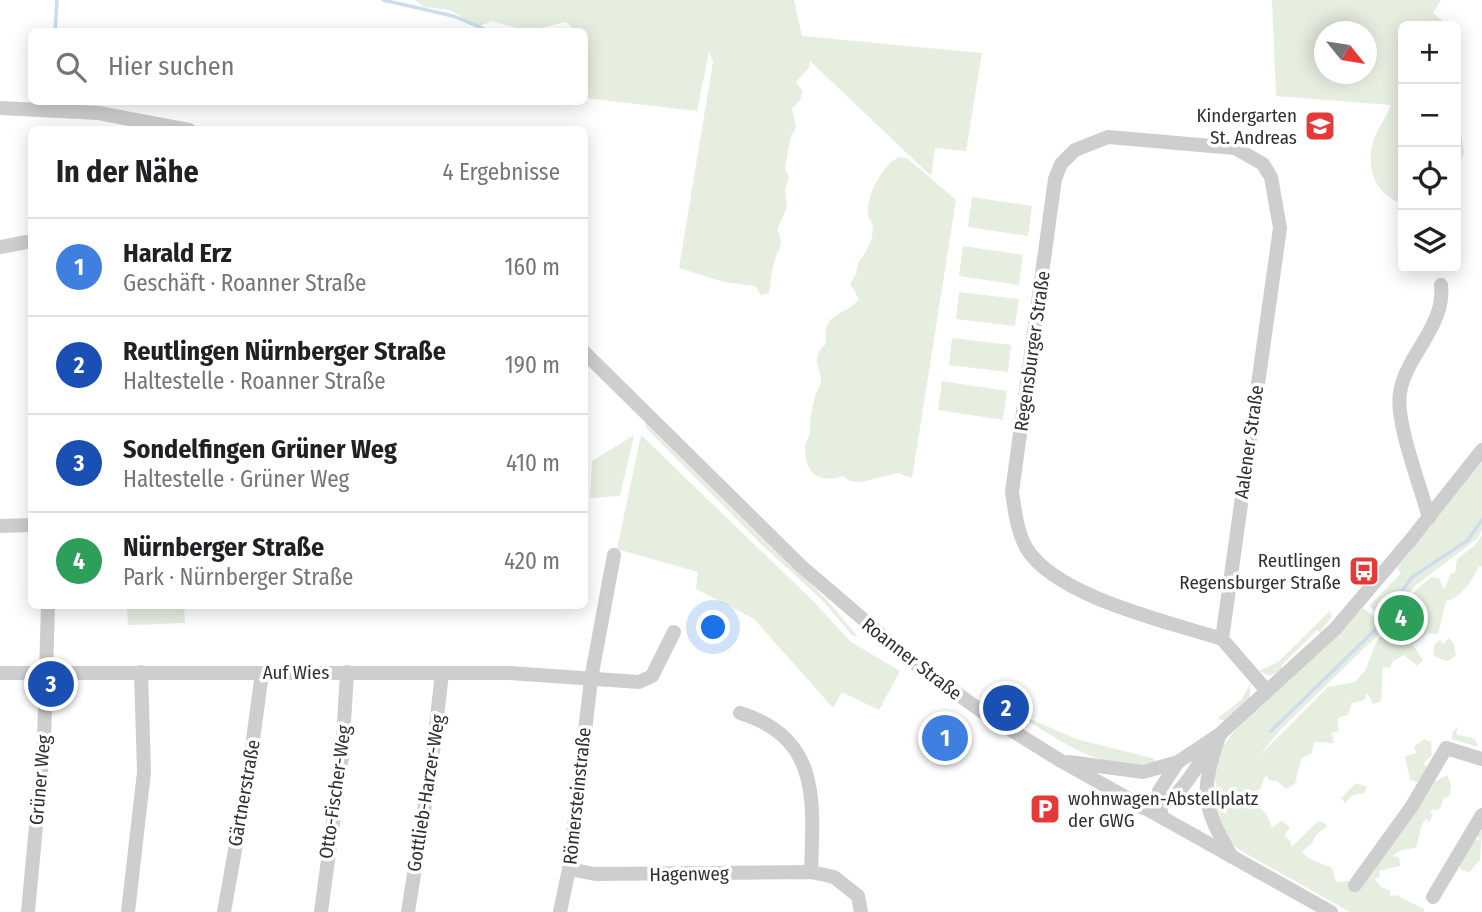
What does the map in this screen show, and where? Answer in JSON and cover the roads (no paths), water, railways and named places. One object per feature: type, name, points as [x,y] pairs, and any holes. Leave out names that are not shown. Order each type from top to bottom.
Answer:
[{"type":"street","points":[[0,108],[98,113],[168,126]]},
{"type":"street","name":"Regensburger Straße","points":[[1222,639],[1094,598],[1049,573],[1026,548],[1018,527],[1012,492],[1055,179],[1061,164],[1075,149],[1108,137],[1235,148],[1263,164],[1271,177]]},
{"type":"street","name":"Aalener Straße","points":[[1222,639],[1280,228],[1271,177]]},
{"type":"street","points":[[0,247],[28,242]]},
{"type":"street","points":[[1429,518],[1401,416],[1400,392],[1443,303],[1441,285]]},
{"type":"street","name":"Roanner Straße","points":[[588,356],[801,566],[870,628],[946,687],[1061,761],[1143,808],[1161,812]]},
{"type":"street","points":[[1061,761],[1143,772],[1178,762],[1220,734],[1335,629],[1429,518],[1482,450]]},
{"type":"street","points":[[0,526],[28,525]]},
{"type":"street","name":"Römersteinstraße","points":[[560,912],[569,869],[591,679],[614,555]]},
{"type":"street","name":"Grüner Weg","points":[[28,912],[44,740],[48,609]]},
{"type":"street","points":[[591,679],[628,682],[647,680],[674,632]]},
{"type":"street","points":[[1222,639],[1267,691]]},
{"type":"street","name":"Auf Wies","points":[[0,673],[347,672],[531,674],[591,679]]},
{"type":"street","name":"Otto-Fischer-Weg","points":[[321,912],[342,757],[347,672]]},
{"type":"street","points":[[128,912],[144,772],[141,673]]},
{"type":"street","name":"Gärtnerstraße","points":[[224,912],[248,777],[262,673]]},
{"type":"street","name":"Gottlieb-Harzer-Weg","points":[[408,912],[443,673]]},
{"type":"street","points":[[740,713],[779,733],[798,754],[809,775],[812,790],[811,872]]},
{"type":"street","points":[[1161,812],[1175,798],[1220,734]]},
{"type":"street","points":[[1220,734],[1208,772],[1206,805],[1232,858]]},
{"type":"street","points":[[1355,885],[1412,806],[1446,748],[1482,759]]},
{"type":"street","points":[[1161,812],[1159,791],[1178,762]]},
{"type":"street","points":[[1161,812],[1232,858],[1331,912]]},
{"type":"street","points":[[1433,897],[1482,815]]},
{"type":"street","name":"Hagenweg","points":[[569,869],[622,874],[826,874],[843,882],[858,896],[862,912]]},
{"type":"waterway","points":[[55,28],[57,0]]},
{"type":"waterway","points":[[383,0],[453,16],[482,28]]},
{"type":"waterway","points":[[1271,731],[1376,629],[1412,577],[1467,541],[1482,520]]},
{"type":"place","name":"Kindergarten St. Andreas","points":[[1320,126]]},
{"type":"place","name":"Reutlingen Regensburger Straße","points":[[1364,571]]},
{"type":"place","name":"Nürnberger Straße","points":[[1401,618]]},
{"type":"place","name":"Sondelfingen Grüner Weg","points":[[51,684]]},
{"type":"place","name":"Reutlingen Nürnberger Straße","points":[[1006,708]]},
{"type":"place","name":"Harald Erz","points":[[945,738]]},
{"type":"place","name":"wohnwagen-Abstellplatz der GWG","points":[[1045,809]]}]
